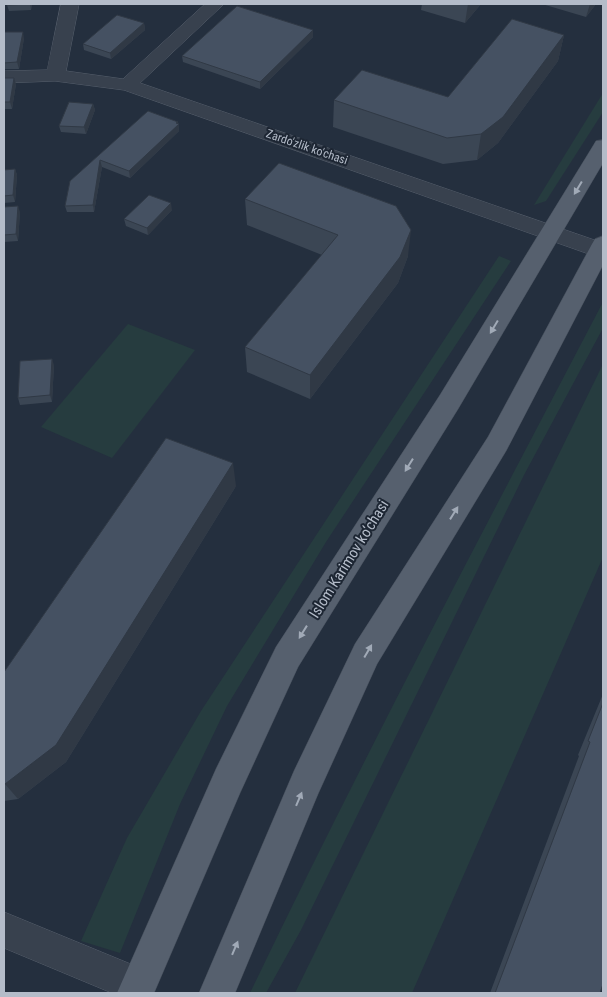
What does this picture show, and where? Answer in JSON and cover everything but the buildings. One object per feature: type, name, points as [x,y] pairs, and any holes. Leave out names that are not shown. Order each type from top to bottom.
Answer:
[{"type":"main road","name":"Islom Karimov ko‘chasi","points":[[136,989],[228,782],[287,657],[449,402],[603,146]]},
{"type":"main road","points":[[217,993],[306,783],[366,654],[497,444],[602,248]]},
{"type":"street","points":[[56,75],[70,4]]},
{"type":"street","points":[[127,85],[215,4]]},
{"type":"street","name":"Zardo'zlik ko'chasi","points":[[4,77],[56,75],[127,85],[602,248]]},
{"type":"street","points":[[4,930],[136,989]]},
{"type":"green space","points":[[603,93],[603,112],[546,201],[534,205]]},
{"type":"green space","points":[[499,256],[511,261],[326,542],[227,706],[180,804],[120,953],[81,941],[127,838],[201,711]]},
{"type":"green space","points":[[603,302],[603,328],[524,475],[301,930],[266,993],[250,993],[379,732]]},
{"type":"green space","points":[[128,324],[195,350],[112,458],[41,427]]},
{"type":"green space","points":[[603,364],[603,557],[412,993],[295,993]]}]
